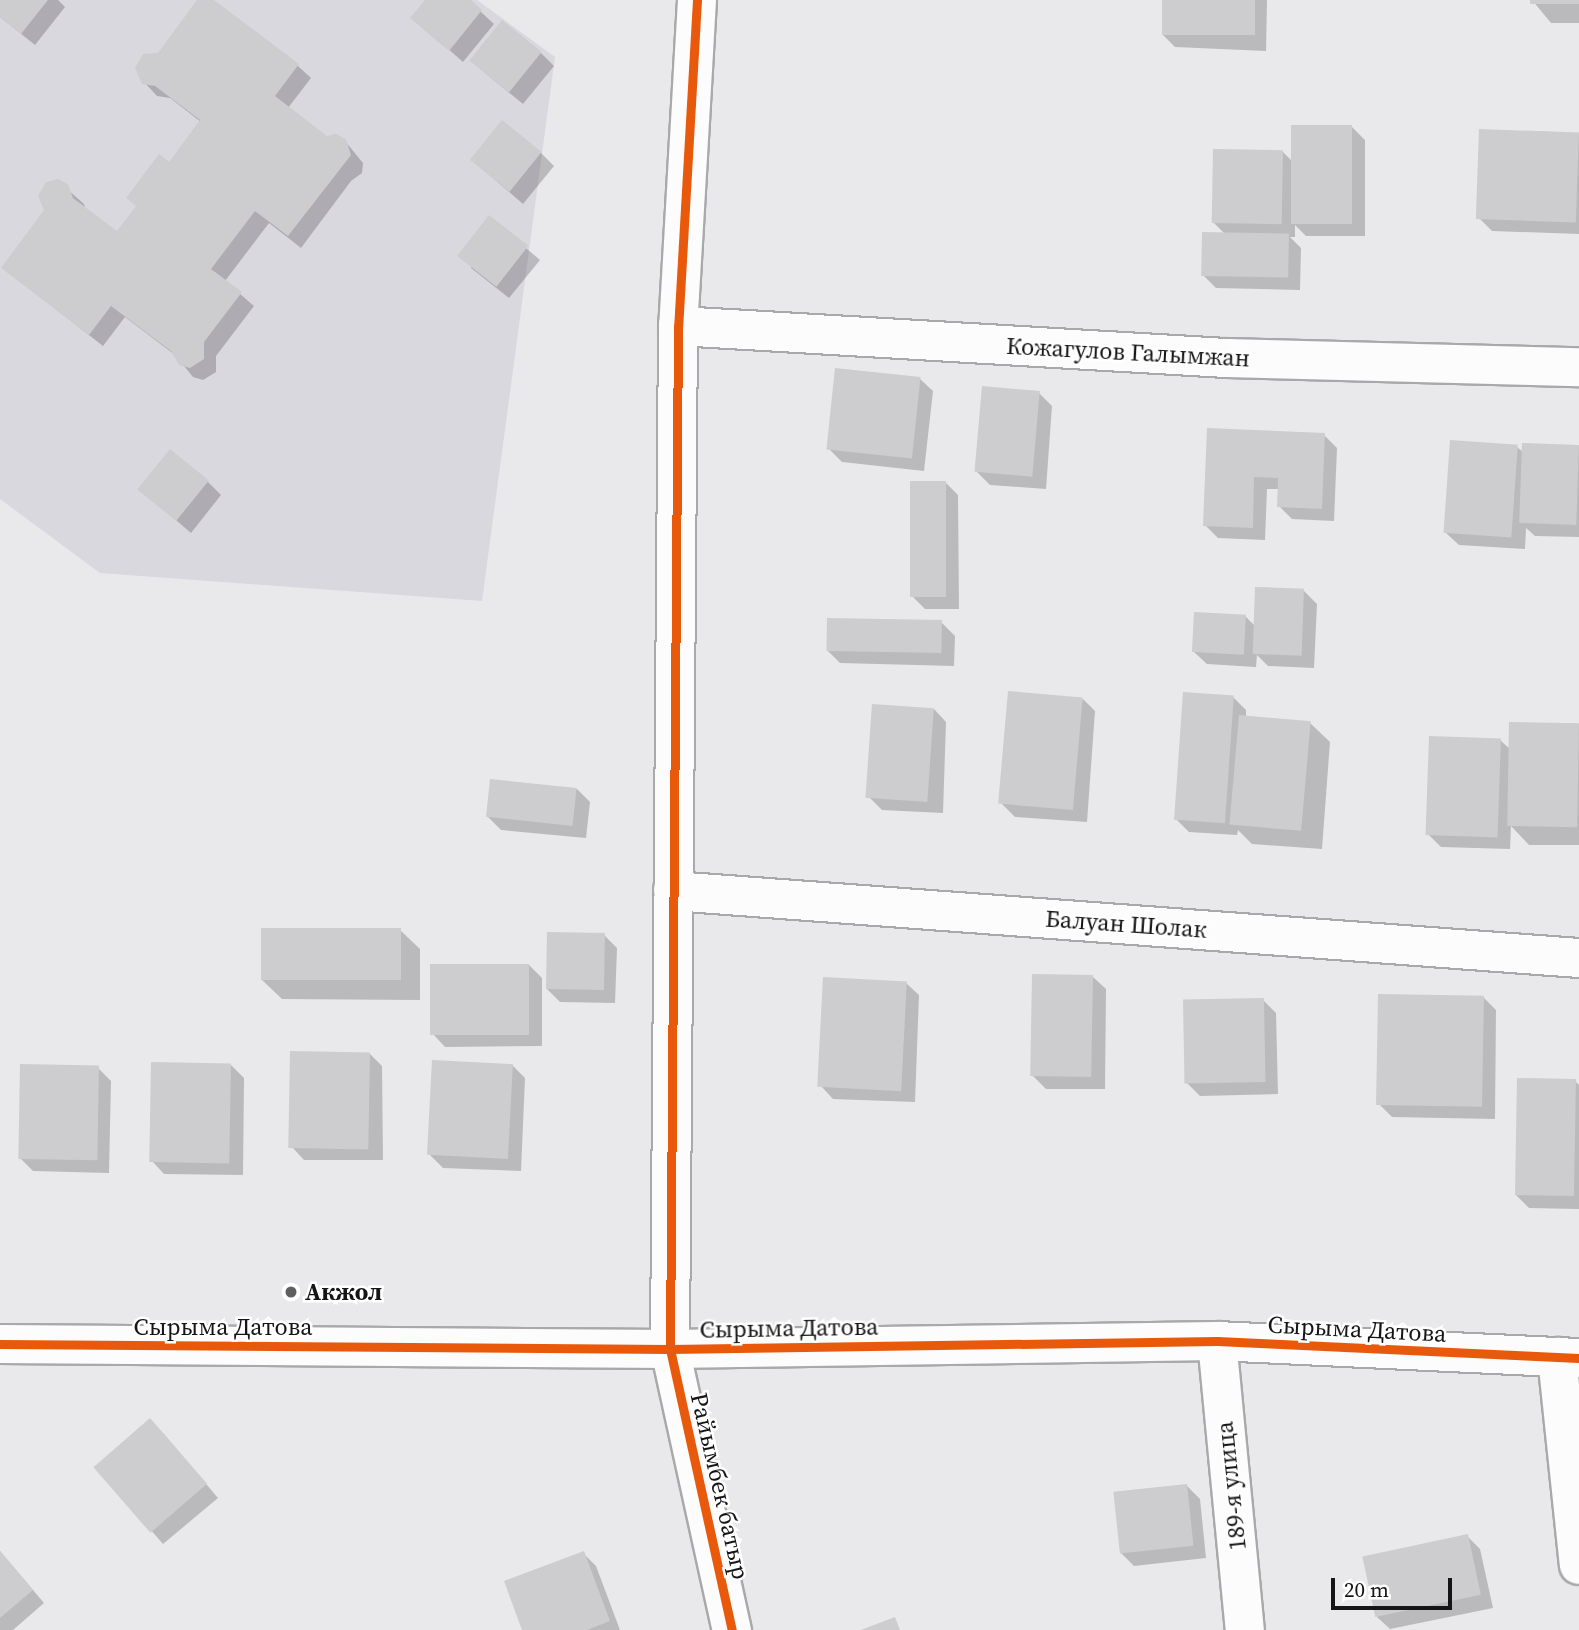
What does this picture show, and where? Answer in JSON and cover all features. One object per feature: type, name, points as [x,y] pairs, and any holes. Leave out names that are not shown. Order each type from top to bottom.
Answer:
[{"type":"street","name":"Райымбек батыр","points":[[697,0],[678,326],[670,1349],[732,1630]]},
{"type":"street","name":"Кожагулов Галымжан","points":[[678,326],[1227,358],[1579,367]]},
{"type":"street","name":"Балуан Шолак","points":[[673,891],[1579,958]]},
{"type":"street","name":"Сырыма Датова","points":[[0,1344],[670,1349],[1217,1341],[1568,1357]]},
{"type":"street","name":"189-я улица","points":[[1217,1341],[1245,1630]]},
{"type":"street","points":[[1568,1357],[1579,1565]]},
{"type":"shaded area","points":[[0,0],[477,0],[555,57],[482,601],[100,573],[0,499]]},
{"type":"building","points":[[0,0],[48,0],[21,34],[0,17]]},
{"type":"building","points":[[197,0],[214,0],[299,64],[275,96],[327,136],[336,134],[346,139],[351,155],[288,236],[255,211],[211,269],[242,292],[204,342],[204,359],[190,368],[179,365],[171,351],[111,306],[89,335],[1,268],[44,210],[38,196],[46,182],[58,179],[68,184],[73,198],[117,231],[136,206],[126,198],[159,154],[169,162],[200,120],[155,86],[142,84],[135,68],[143,54],[158,53]]},
{"type":"building","points":[[425,0],[471,0],[482,10],[449,51],[410,18]]},
{"type":"building","points":[[1162,0],[1255,0],[1255,35],[1162,35]]},
{"type":"building","points":[[1530,0],[1579,0],[1579,4],[1530,4]]},
{"type":"building","points":[[502,20],[542,52],[509,93],[469,60]]},
{"type":"building","points":[[502,120],[542,152],[510,192],[470,160]]},
{"type":"building","points":[[1291,125],[1352,125],[1352,224],[1291,224]]},
{"type":"building","points":[[1479,129],[1579,132],[1576,222],[1476,219]]},
{"type":"building","points":[[1213,149],[1283,150],[1282,224],[1212,223]]},
{"type":"building","points":[[489,215],[528,246],[496,287],[457,256]]},
{"type":"building","points":[[1202,232],[1289,234],[1288,278],[1201,276]]},
{"type":"building","points":[[835,368],[921,377],[912,459],[826,450]]},
{"type":"building","points":[[982,386],[1040,391],[1032,477],[975,472]]},
{"type":"building","points":[[1207,428],[1325,433],[1322,509],[1277,507],[1278,478],[1254,477],[1253,528],[1203,526]]},
{"type":"building","points":[[1450,440],[1518,445],[1511,538],[1444,533]]},
{"type":"building","points":[[1522,443],[1579,445],[1576,525],[1519,523]]},
{"type":"building","points":[[170,449],[209,480],[176,521],[137,489]]},
{"type":"building","points":[[910,481],[946,481],[946,597],[910,597]]},
{"type":"building","points":[[1255,587],[1304,589],[1302,656],[1253,654]]},
{"type":"building","points":[[1194,612],[1246,615],[1244,655],[1192,652]]},
{"type":"building","points":[[827,618],[942,620],[941,653],[826,651]]},
{"type":"building","points":[[1008,691],[1083,698],[1073,810],[998,804]]},
{"type":"building","points":[[1183,692],[1234,696],[1225,823],[1174,820]]},
{"type":"building","points":[[872,704],[934,708],[927,802],[865,798]]},
{"type":"building","points":[[1239,715],[1311,721],[1301,831],[1229,825]]},
{"type":"building","points":[[1509,722],[1579,723],[1577,827],[1507,826]]},
{"type":"building","points":[[1429,736],[1501,739],[1498,837],[1426,835]]},
{"type":"building","points":[[490,779],[577,788],[573,826],[486,817]]},
{"type":"building","points":[[261,928],[401,928],[401,980],[261,980]]},
{"type":"building","points":[[547,932],[605,933],[604,990],[546,989]]},
{"type":"building","points":[[430,964],[529,964],[529,1035],[430,1035]]},
{"type":"building","points":[[1032,974],[1093,975],[1091,1077],[1030,1076]]},
{"type":"building","points":[[823,977],[907,981],[901,1091],[817,1087]]},
{"type":"building","points":[[1378,994],[1484,996],[1482,1107],[1376,1105]]},
{"type":"building","points":[[1264,998],[1265,1082],[1184,1083],[1183,999]]},
{"type":"building","points":[[290,1051],[370,1052],[368,1149],[288,1148]]},
{"type":"building","points":[[432,1060],[513,1064],[508,1159],[427,1155]]},
{"type":"building","points":[[151,1062],[231,1063],[229,1163],[149,1162]]},
{"type":"building","points":[[20,1064],[99,1065],[97,1160],[18,1159]]},
{"type":"building","points":[[1517,1078],[1576,1079],[1574,1196],[1515,1195]]},
{"type":"building","points":[[150,1418],[207,1484],[150,1533],[93,1467]]},
{"type":"building","points":[[1187,1484],[1193,1546],[1120,1553],[1113,1492]]},
{"type":"building","points":[[1468,1534],[1481,1595],[1375,1617],[1362,1556]]},
{"type":"building","points":[[0,1551],[33,1590],[0,1618]]},
{"type":"building","points":[[584,1551],[610,1621],[587,1630],[522,1630],[504,1581]]},
{"type":"building","points":[[895,1617],[900,1630],[861,1630]]},
{"type":"cycle path","points":[[697,0],[678,326],[670,1349],[732,1630]]},
{"type":"cycle path","points":[[0,1344],[670,1349],[1217,1341],[1579,1358]]},
{"type":"place","name":"Акжол","points":[[291,1292]]}]
